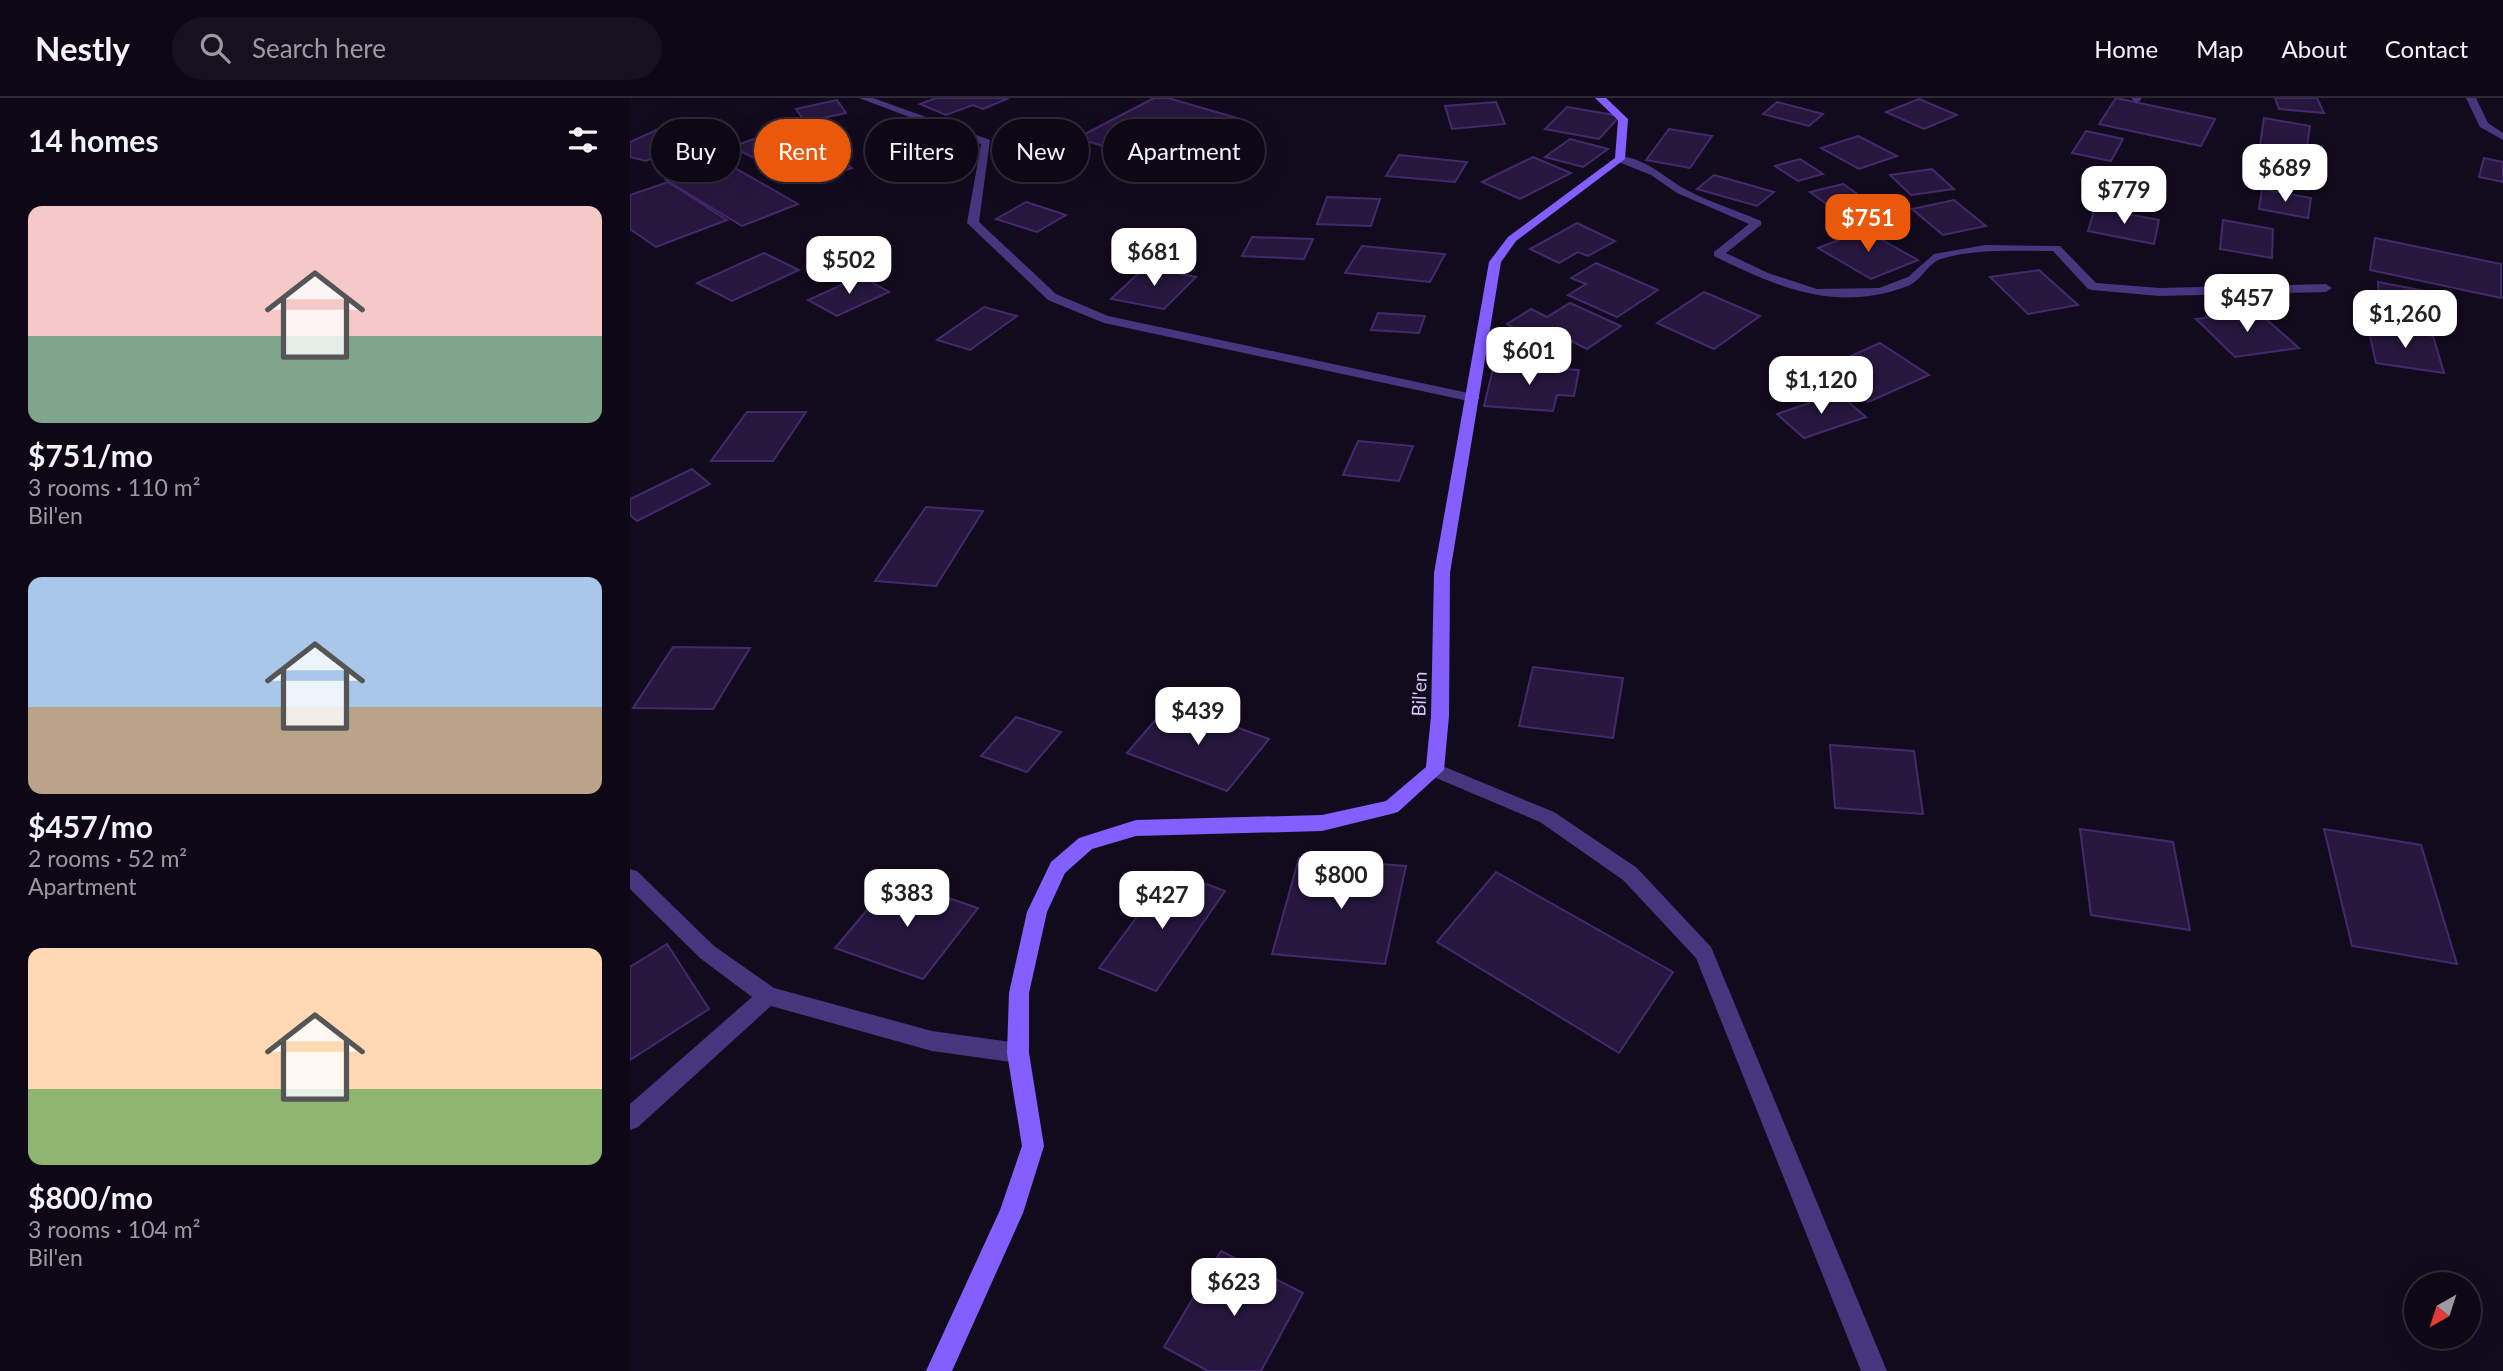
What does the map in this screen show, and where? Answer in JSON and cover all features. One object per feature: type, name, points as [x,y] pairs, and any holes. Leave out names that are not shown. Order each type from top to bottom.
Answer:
[{"type":"street","points":[[864,98],[986,142],[973,223],[1052,298],[1104,319],[1473,398]]},
{"type":"street","points":[[1600,98],[1623,119],[1620,159],[1655,173],[1681,191],[1757,223],[1718,254],[1764,276],[1816,293],[1880,292],[1912,280],[1934,257],[1985,248],[2056,248],[2092,286],[2159,292],[2326,288]]},
{"type":"street","points":[[2471,98],[2484,125],[2503,137]]},
{"type":"street","name":"Bil'en","points":[[1435,770],[1440,716],[1442,573],[1495,262],[1512,239],[1620,159]]},
{"type":"street","points":[[939,1371],[1011,1213],[1033,1146],[1018,1053],[1019,993],[1037,912],[1058,867],[1086,843],[1136,828],[1322,823],[1391,807],[1435,770],[1547,817],[1630,874],[1704,953],[1874,1371]]},
{"type":"street","points":[[630,877],[707,952],[768,996],[932,1041],[1018,1053]]},
{"type":"street","points":[[630,1119],[768,996]]},
{"type":"building","points":[[936,98],[1009,98],[983,109],[973,105],[946,115],[920,104]]},
{"type":"building","points":[[1154,98],[1168,98],[1241,119],[1114,119]]},
{"type":"building","points":[[2116,98],[2215,119],[2201,146],[2099,124]]},
{"type":"building","points":[[2275,98],[2317,98],[2324,113],[2279,109]]},
{"type":"building","points":[[1919,99],[1957,115],[1924,129],[1886,112]]},
{"type":"building","points":[[837,100],[846,113],[819,119],[803,119],[796,109]]},
{"type":"building","points":[[1496,102],[1505,124],[1452,129],[1445,106]]},
{"type":"building","points":[[1777,102],[1823,114],[1809,126],[1763,114]]},
{"type":"building","points":[[1567,107],[1620,116],[1599,139],[1545,129]]},
{"type":"building","points":[[2264,118],[2310,126],[2306,153],[2260,145]]},
{"type":"building","points":[[1103,124],[1103,146],[1089,142],[1089,132]]},
{"type":"building","points":[[1669,129],[1712,136],[1690,168],[1646,160]]},
{"type":"building","points":[[2086,131],[2123,139],[2111,161],[2072,153]]},
{"type":"building","points":[[651,132],[651,159],[646,161],[630,157],[630,142]]},
{"type":"building","points":[[1858,136],[1897,156],[1859,169],[1821,148]]},
{"type":"building","points":[[754,139],[754,158],[740,151],[740,144]]},
{"type":"building","points":[[1570,139],[1608,149],[1583,167],[1545,157]]},
{"type":"building","points":[[1399,155],[1467,162],[1455,182],[1386,176]]},
{"type":"building","points":[[1533,157],[1571,173],[1520,199],[1482,182]]},
{"type":"building","points":[[2484,158],[2503,162],[2503,182],[2479,177]]},
{"type":"building","points":[[1800,159],[1823,174],[1798,181],[1775,166]]},
{"type":"building","points":[[2269,161],[2313,170],[2308,190],[2263,181]]},
{"type":"building","points":[[1932,169],[1954,189],[1911,195],[1890,175]]},
{"type":"building","points":[[740,171],[754,179],[754,182],[760,182],[798,204],[742,226],[669,182],[740,182]]},
{"type":"building","points":[[1714,175],[1774,192],[1757,206],[1697,189]]},
{"type":"building","points":[[668,182],[727,220],[656,247],[630,229],[630,195]]},
{"type":"building","points":[[1843,184],[1880,210],[1847,219],[1810,192]]},
{"type":"building","points":[[2262,189],[2311,198],[2308,218],[2259,209]]},
{"type":"building","points":[[1327,197],[1380,199],[1371,226],[1317,224]]},
{"type":"building","points":[[1954,200],[1986,226],[1943,235],[1912,209]]},
{"type":"building","points":[[1026,202],[1066,215],[1037,232],[996,219]]},
{"type":"building","points":[[2095,208],[2159,220],[2154,244],[2088,231]]},
{"type":"building","points":[[2223,220],[2273,229],[2272,258],[2220,249]]},
{"type":"building","points":[[1577,223],[1615,241],[1588,256],[1578,252],[1559,263],[1530,249]]},
{"type":"building","points":[[1864,230],[1918,260],[1871,279],[1818,248]]},
{"type":"building","points":[[1252,237],[1313,239],[1304,259],[1242,256]]},
{"type":"building","points":[[2375,238],[2501,264],[2501,298],[2370,270]]},
{"type":"building","points":[[1362,246],[1445,254],[1430,282],[1345,273]]},
{"type":"building","points":[[764,253],[799,270],[732,301],[697,283]]},
{"type":"building","points":[[1596,263],[1658,290],[1617,317],[1568,295],[1586,284],[1571,278]]},
{"type":"building","points":[[1144,268],[1196,277],[1164,309],[1111,299]]},
{"type":"building","points":[[2039,270],[2078,305],[2028,314],[1990,277]]},
{"type":"building","points":[[861,276],[889,292],[837,316],[808,300]]},
{"type":"building","points":[[2378,282],[2441,294],[2442,315],[2379,303]]},
{"type":"building","points":[[1704,292],[1760,316],[1714,349],[1657,323]]},
{"type":"building","points":[[1570,303],[1621,326],[1587,349],[1571,341],[1540,360],[1499,340],[1516,329],[1507,324],[1531,309],[1547,317]]},
{"type":"building","points":[[984,307],[1017,316],[970,350],[937,340]]},
{"type":"building","points":[[2257,311],[2299,348],[2235,357],[2196,319]]},
{"type":"building","points":[[1378,313],[1425,316],[1419,333],[1371,330]]},
{"type":"building","points":[[2368,327],[2433,336],[2444,373],[2376,363]]},
{"type":"building","points":[[1880,343],[1929,375],[1868,402],[1825,372],[1856,359],[1851,356]]},
{"type":"building","points":[[1494,365],[1579,370],[1574,396],[1557,395],[1553,411],[1484,406]]},
{"type":"building","points":[[1838,393],[1866,417],[1804,438],[1777,414]]},
{"type":"building","points":[[747,412],[806,412],[773,461],[711,461]]},
{"type":"building","points":[[1358,441],[1413,446],[1399,481],[1343,475]]},
{"type":"building","points":[[692,469],[710,484],[637,521],[630,515],[630,499]]},
{"type":"building","points":[[926,507],[983,511],[936,586],[875,581]]},
{"type":"building","points":[[673,647],[750,648],[713,709],[633,708]]},
{"type":"building","points":[[1533,667],[1623,678],[1613,738],[1519,726]]},
{"type":"building","points":[[1170,703],[1269,739],[1227,791],[1127,753]]},
{"type":"building","points":[[1016,717],[1061,732],[1027,772],[981,756]]},
{"type":"building","points":[[1830,745],[1914,751],[1923,814],[1835,808]]},
{"type":"building","points":[[2080,829],[2173,842],[2190,930],[2091,915]]},
{"type":"building","points":[[2324,829],[2421,845],[2457,964],[2352,946]]},
{"type":"building","points":[[1299,858],[1406,866],[1385,964],[1272,954]]},
{"type":"building","points":[[1171,871],[1225,891],[1156,991],[1099,968]]},
{"type":"building","points":[[1496,872],[1673,972],[1619,1053],[1437,942]]},
{"type":"building","points":[[893,879],[978,908],[923,979],[835,948]]},
{"type":"building","points":[[667,944],[709,1009],[630,1060],[630,967]]},
{"type":"building","points":[[1221,1251],[1303,1293],[1261,1371],[1208,1371],[1164,1347]]}]
